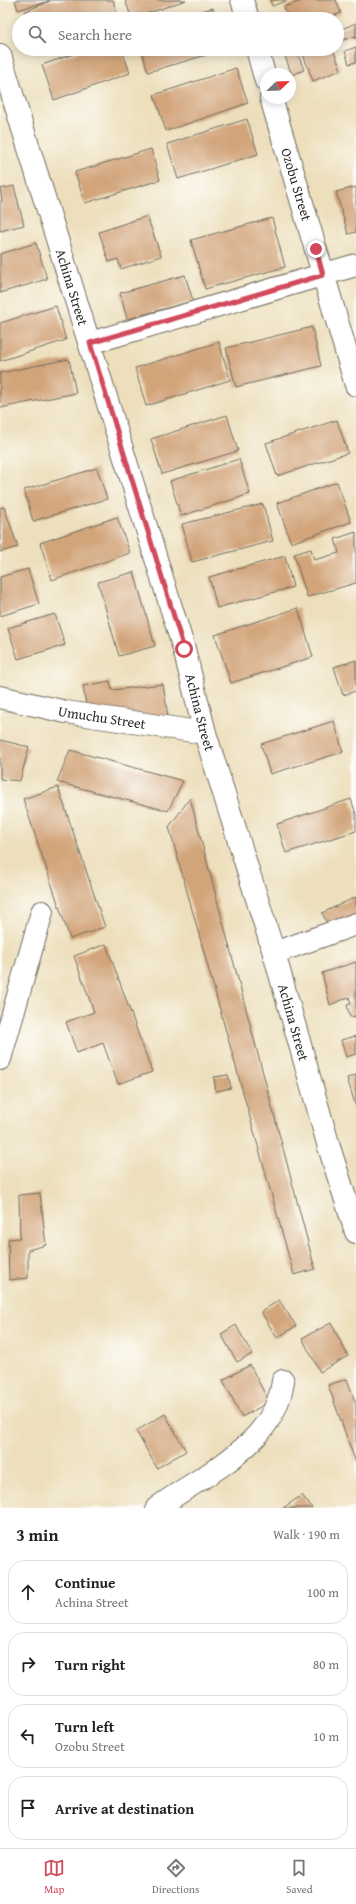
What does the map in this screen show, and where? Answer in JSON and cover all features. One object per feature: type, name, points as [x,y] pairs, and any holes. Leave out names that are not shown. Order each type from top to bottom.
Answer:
[{"type":"street","points":[[242,0],[246,12]]},
{"type":"street","name":"Achina Street","points":[[0,55],[184,649],[205,733],[274,953],[329,1147],[356,1232]]},
{"type":"street","points":[[259,56],[262,68]]},
{"type":"street","name":"Ozobu Street","points":[[273,104],[356,385]]},
{"type":"street","points":[[90,343],[356,265]]},
{"type":"street","name":"Umuchu Street","points":[[0,697],[66,712],[205,733]]},
{"type":"street","points":[[0,1059],[42,912]]},
{"type":"street","points":[[274,953],[356,924]]},
{"type":"street","points":[[157,1508],[206,1477],[250,1442],[264,1427],[274,1412],[281,1398],[284,1381]]},
{"type":"building","points":[[15,0],[113,0],[117,12],[24,12],[50,1],[18,10]]},
{"type":"building","points":[[125,0],[186,0],[152,12],[129,12]]},
{"type":"building","points":[[270,0],[288,0],[272,6]]},
{"type":"building","points":[[304,0],[336,0],[341,12],[286,12],[284,7]]},
{"type":"building","points":[[213,8],[214,12],[200,12]]},
{"type":"building","points":[[356,23],[356,39],[355,36],[344,40],[344,28]]},
{"type":"building","points":[[356,47],[356,62],[349,64],[345,51]]},
{"type":"building","points":[[68,56],[124,56],[130,73],[54,100],[42,65]]},
{"type":"building","points":[[143,56],[203,56],[148,72]]},
{"type":"building","points":[[285,56],[299,56],[304,70],[296,73],[296,68],[289,68]]},
{"type":"building","points":[[304,56],[336,56],[341,70],[313,81]]},
{"type":"building","points":[[236,68],[248,103],[166,131],[154,95]]},
{"type":"building","points":[[247,119],[258,154],[178,179],[167,144]]},
{"type":"building","points":[[151,149],[160,180],[85,203],[75,172]]},
{"type":"building","points":[[14,186],[24,225],[0,231],[0,202],[2,201],[0,189]]},
{"type":"building","points":[[356,187],[356,232],[348,234],[336,192]]},
{"type":"building","points":[[147,216],[161,256],[121,269],[118,259],[109,262],[99,232]]},
{"type":"building","points":[[272,218],[285,267],[205,289],[191,240]]},
{"type":"building","points":[[36,243],[47,279],[0,293],[0,254]]},
{"type":"building","points":[[185,275],[193,301],[127,319],[120,293]]},
{"type":"building","points":[[56,306],[66,340],[0,361],[0,323]]},
{"type":"building","points":[[312,327],[321,366],[236,387],[226,348]]},
{"type":"building","points":[[219,342],[230,380],[146,406],[135,368]]},
{"type":"building","points":[[69,359],[76,393],[0,408],[0,373]]},
{"type":"building","points":[[227,415],[238,451],[162,474],[151,439]]},
{"type":"building","points":[[337,420],[348,453],[277,476],[266,443]]},
{"type":"building","points":[[239,459],[250,494],[181,516],[170,481]]},
{"type":"building","points":[[97,468],[107,499],[33,521],[24,490]]},
{"type":"building","points":[[337,482],[351,522],[291,543],[277,503]]},
{"type":"building","points":[[263,504],[273,541],[192,562],[182,524]]},
{"type":"building","points":[[4,507],[18,547],[0,552],[0,508]]},
{"type":"building","points":[[117,517],[130,553],[52,580],[40,543]]},
{"type":"building","points":[[356,532],[356,583],[307,597],[294,554],[311,549],[314,560],[339,553],[335,539]]},
{"type":"building","points":[[285,556],[293,587],[217,608],[209,577]]},
{"type":"building","points":[[28,569],[39,604],[0,616],[0,577]]},
{"type":"building","points":[[134,572],[155,646],[119,656],[98,582]]},
{"type":"building","points":[[298,608],[313,657],[231,683],[215,635]]},
{"type":"building","points":[[55,614],[65,645],[18,659],[8,628]]},
{"type":"building","points":[[356,660],[356,691],[343,695],[334,667]]},
{"type":"building","points":[[110,681],[112,690],[163,684],[168,717],[87,711],[83,686]]},
{"type":"building","points":[[334,721],[343,752],[270,774],[261,744]]},
{"type":"building","points":[[0,740],[29,747],[20,781],[0,779]]},
{"type":"building","points":[[70,750],[183,781],[168,811],[57,782]]},
{"type":"building","points":[[58,787],[105,927],[70,939],[23,799]]},
{"type":"building","points":[[190,798],[315,1269],[294,1275],[169,827]]},
{"type":"building","points":[[351,799],[356,814],[356,831],[286,853],[277,824]]},
{"type":"building","points":[[356,897],[356,917],[330,929],[322,913]]},
{"type":"building","points":[[106,944],[152,1072],[118,1084],[103,1043],[77,1053],[66,1022],[94,1012],[74,956]]},
{"type":"building","points":[[356,962],[356,1016],[350,1017],[347,1005],[351,1004],[349,997],[330,1005],[322,973]]},
{"type":"building","points":[[356,1036],[356,1054],[346,1057],[341,1040]]},
{"type":"building","points":[[228,1075],[231,1088],[216,1091],[214,1077]]},
{"type":"building","points":[[356,1075],[356,1107],[347,1078]]},
{"type":"building","points":[[40,1193],[46,1245],[28,1250],[28,1278],[9,1280],[8,1239],[20,1238],[19,1195]]},
{"type":"building","points":[[279,1300],[296,1326],[277,1338],[261,1312]]},
{"type":"building","points":[[331,1323],[348,1356],[320,1372],[302,1338]]},
{"type":"building","points":[[236,1325],[252,1354],[237,1362],[221,1334]]},
{"type":"building","points":[[250,1365],[269,1402],[242,1417],[223,1380]]},
{"type":"building","points":[[347,1379],[356,1404],[356,1463],[328,1385]]},
{"type":"building","points":[[165,1414],[186,1451],[157,1468],[136,1431]]},
{"type":"building","points":[[302,1495],[312,1508],[283,1508]]},
{"type":"route","points":[[184,649],[90,343],[323,275],[316,249]]}]
